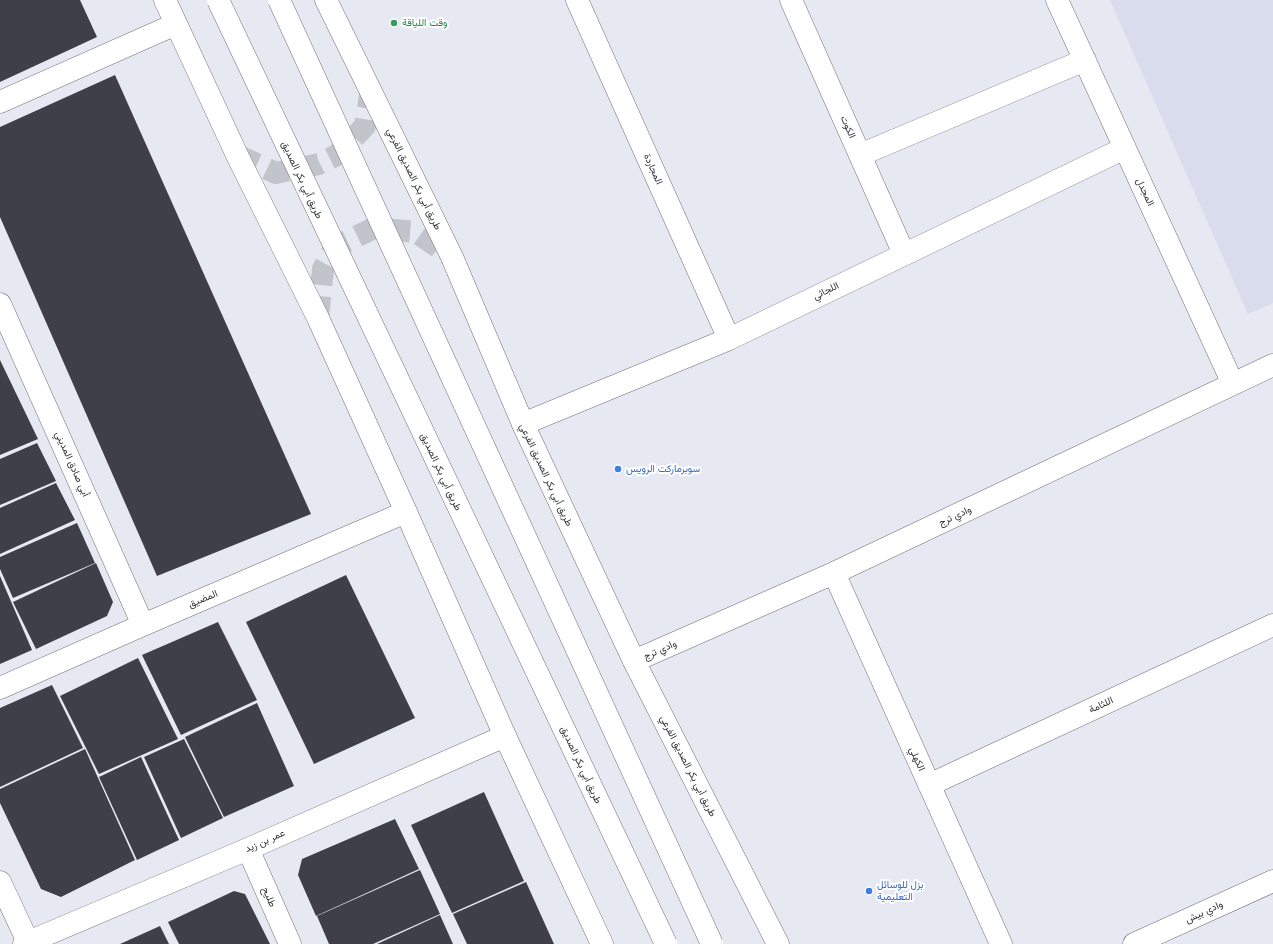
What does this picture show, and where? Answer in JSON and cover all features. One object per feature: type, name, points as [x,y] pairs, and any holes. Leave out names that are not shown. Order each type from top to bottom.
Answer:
[{"type":"street","points":[[165,0],[237,155],[318,318],[506,736],[602,944]]},
{"type":"street","name":"طريق أبي بكر الصديق","points":[[218,0],[666,944]]},
{"type":"street","points":[[279,0],[712,944]]},
{"type":"street","name":"طريق أبي بكر الصديق الفرعي","points":[[326,0],[452,257],[523,424],[634,661],[778,944]]},
{"type":"street","name":"المجاردة","points":[[576,0],[729,339]]},
{"type":"street","name":"الكوت","points":[[791,0],[904,254]]},
{"type":"street","name":"المجدل","points":[[1058,0],[1233,384]]},
{"type":"street","points":[[0,102],[176,24]]},
{"type":"street","points":[[860,155],[1085,60]]},
{"type":"street","name":"اللجائي","points":[[523,424],[729,339],[1125,148]]},
{"type":"street","name":"أبي صادق المديني","points":[[0,304],[143,625]]},
{"type":"street","name":"وادي ترج","points":[[634,661],[834,573],[1273,365]]},
{"type":"street","name":"المضيق","points":[[0,688],[406,512]]},
{"type":"street","name":"الكهلي","points":[[834,573],[1001,944]]},
{"type":"street","name":"اللثامة","points":[[929,785],[1273,625]]},
{"type":"street","name":"عمر بن زيد","points":[[26,943],[248,849],[506,736]]},
{"type":"street","name":"طليح","points":[[248,849],[290,944]]},
{"type":"street","name":"وادي بيش","points":[[1134,944],[1273,881]]},
{"type":"street","points":[[0,882],[26,943]]},
{"type":"shaded area","points":[[1110,0],[1273,0],[1273,303],[1248,314]]},
{"type":"building","points":[[0,0],[80,0],[97,37],[0,82]]},
{"type":"building","points":[[115,75],[311,514],[157,576],[0,217],[0,127]]},
{"type":"building","points":[[0,360],[38,439],[0,455]]},
{"type":"building","points":[[37,443],[56,481],[0,505],[0,459]]},
{"type":"building","points":[[56,483],[75,520],[0,554],[0,508]]},
{"type":"building","points":[[77,523],[95,563],[13,598],[0,569],[0,557]]},
{"type":"building","points":[[96,563],[113,602],[107,616],[36,649],[13,602]]},
{"type":"building","points":[[346,575],[415,718],[314,764],[246,622]]},
{"type":"building","points":[[0,576],[32,650],[0,664]]},
{"type":"building","points":[[218,622],[257,700],[181,735],[142,655]]},
{"type":"building","points":[[138,658],[178,739],[99,774],[60,696]]},
{"type":"building","points":[[52,685],[83,748],[0,787],[0,708]]},
{"type":"building","points":[[257,703],[294,786],[224,817],[185,737]]},
{"type":"building","points":[[184,739],[223,818],[181,838],[144,757]]},
{"type":"building","points":[[85,749],[135,860],[61,897],[41,889],[0,803],[0,789]]},
{"type":"building","points":[[141,757],[179,840],[137,860],[99,777]]},
{"type":"building","points":[[484,792],[524,881],[452,913],[411,825]]},
{"type":"building","points":[[395,819],[419,869],[316,916],[298,875],[302,859]]},
{"type":"building","points":[[420,870],[440,914],[373,944],[329,944],[317,916]]},
{"type":"building","points":[[526,882],[554,944],[467,944],[453,914]]},
{"type":"building","points":[[234,891],[245,894],[270,944],[179,944],[168,922]]},
{"type":"building","points":[[440,915],[453,944],[377,944]]},
{"type":"building","points":[[160,926],[169,944],[120,944]]},
{"type":"tunnel","points":[[237,155],[276,173],[319,164],[337,155],[365,126],[371,90]]},
{"type":"tunnel","points":[[318,318],[323,269],[335,247],[374,228],[416,232],[452,257]]},
{"type":"place","name":"وقت اللياقة","points":[[394,23]]},
{"type":"place","name":"سوبرماركت الرويس","points":[[618,469]]},
{"type":"place","name":"بزل للوسائل التعليمية","points":[[869,891]]}]
